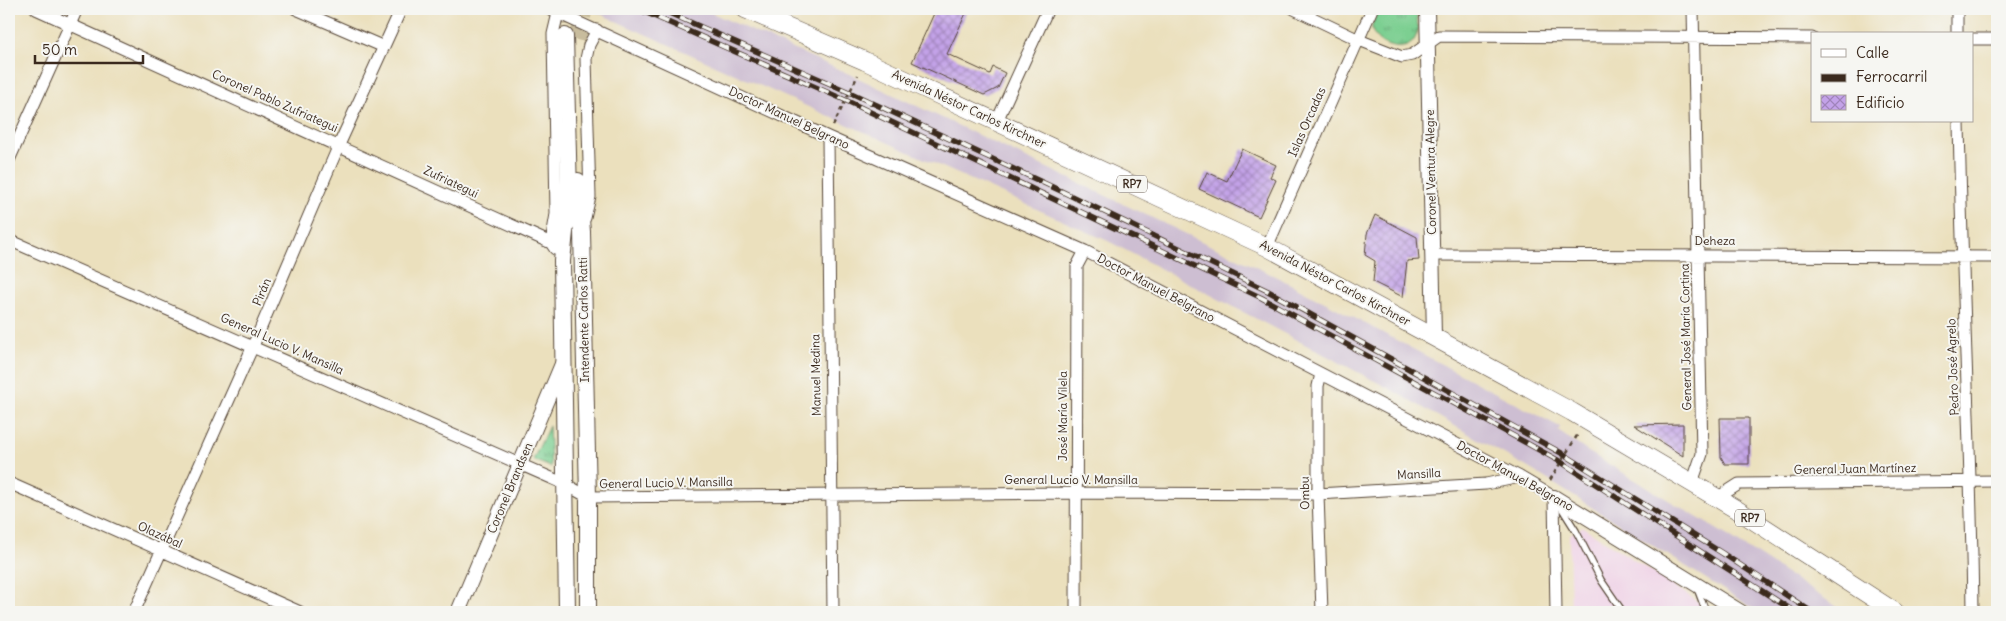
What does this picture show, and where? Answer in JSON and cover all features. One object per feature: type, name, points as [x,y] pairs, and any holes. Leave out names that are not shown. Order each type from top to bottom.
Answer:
[{"type":"main road","name":"Avenida Néstor Carlos Kirchner","points":[[745,9],[864,61],[1267,247],[1572,412],[1717,498],[1895,612]]},
{"type":"main road","name":"Intendente Carlos Ratti","points":[[566,612],[562,261],[569,194],[571,38],[574,64],[582,232],[588,497],[588,612]]},
{"type":"street","name":"Coronel Pablo Zufriategui","points":[[36,9],[339,145]]},
{"type":"street","points":[[9,160],[77,9]]},
{"type":"street","points":[[296,9],[384,47]]},
{"type":"street","name":"Pirán","points":[[134,612],[254,346],[339,145],[401,9]]},
{"type":"street","points":[[996,123],[1048,9]]},
{"type":"street","points":[[1294,9],[1359,40],[1402,57],[1412,54],[1439,36],[1811,38]]},
{"type":"street","name":"Islas Orcadas","points":[[1267,247],[1372,9]]},
{"type":"street","name":"Coronel Ventura Alegre","points":[[1427,9],[1434,336]]},
{"type":"street","name":"General José María Cortina","points":[[1692,9],[1702,454],[1692,483]]},
{"type":"street","points":[[1957,9],[1957,32]]},
{"type":"street","points":[[551,243],[556,214],[554,11]]},
{"type":"street","name":"Doctor Manuel Belgrano","points":[[554,11],[828,137],[1084,251],[1520,477],[1741,612]]},
{"type":"street","name":"Intendente Carlos Ratti","points":[[582,232],[590,197],[586,59],[589,45],[597,30]]},
{"type":"street","points":[[1974,40],[1997,39]]},
{"type":"street","name":"Pedro José Agrelo","points":[[1959,122],[1962,257],[1971,481],[1973,612]]},
{"type":"street","name":"Manuel Medina","points":[[828,137],[833,612]]},
{"type":"street","name":"Zufriategui","points":[[339,145],[551,243]]},
{"type":"street","name":"General Lucio V. Mansilla","points":[[9,240],[520,464],[565,484],[588,497],[1077,493],[1318,494]]},
{"type":"street","name":"Intendente Carlos Ratti","points":[[551,243],[562,261]]},
{"type":"street","name":"José María Vilela","points":[[1076,612],[1077,266],[1084,251]]},
{"type":"street","name":"Deheza","points":[[1432,255],[1997,257]]},
{"type":"street","name":"Coronel Brandsen","points":[[458,612],[562,364]]},
{"type":"street","name":"Ombu","points":[[1321,374],[1318,386],[1318,494],[1322,612]]},
{"type":"street","name":"Mansilla","points":[[1318,494],[1486,484],[1520,477]]},
{"type":"street","name":"General Juan Martínez","points":[[1717,498],[1739,484],[1997,481]]},
{"type":"street","name":"Olazábal","points":[[9,483],[300,612]]},
{"type":"street","points":[[1554,497],[1556,612]]},
{"type":"lane","points":[[1554,497],[1576,531],[1601,580],[1623,612]]},
{"type":"lane","points":[[1696,584],[1706,612]]},
{"type":"path","points":[[828,137],[864,61]]},
{"type":"path","points":[[1549,481],[1578,434]]},
{"type":"shaded area","points":[[589,9],[703,9],[858,78],[1283,280],[1560,427],[1558,431],[1587,451],[1728,536],[1845,612],[1759,612],[1532,470],[1390,389],[1108,241]]},
{"type":"shaded area","points":[[1583,527],[1714,612],[1571,612],[1569,535]]},
{"type":"green space","points":[[1379,9],[1416,9],[1418,23],[1416,36],[1412,42],[1406,46],[1399,47],[1384,44],[1378,39],[1372,27]]},
{"type":"green space","points":[[549,426],[551,467],[533,460]]},
{"type":"building","points":[[936,9],[968,9],[947,54],[990,74],[993,67],[1005,73],[998,88],[984,95],[912,62]]},
{"type":"building","points":[[1242,149],[1276,165],[1270,177],[1276,180],[1259,217],[1199,189],[1207,172],[1227,181]]},
{"type":"building","points":[[1375,215],[1417,237],[1419,260],[1407,261],[1403,297],[1373,282],[1375,261],[1365,255],[1367,234]]},
{"type":"building","points":[[1720,418],[1749,418],[1749,464],[1725,464],[1721,457]]},
{"type":"building","points":[[1683,424],[1683,456],[1634,425]]},
{"type":"tunnel","points":[[562,9],[565,36]]},
{"type":"tunnel","points":[[577,40],[585,9]]},
{"type":"railway","points":[[638,9],[845,100],[1262,298],[1561,462],[1795,612]]},
{"type":"railway","points":[[660,9],[849,92],[1061,191],[1268,291],[1565,455],[1722,553],[1812,612]]}]
